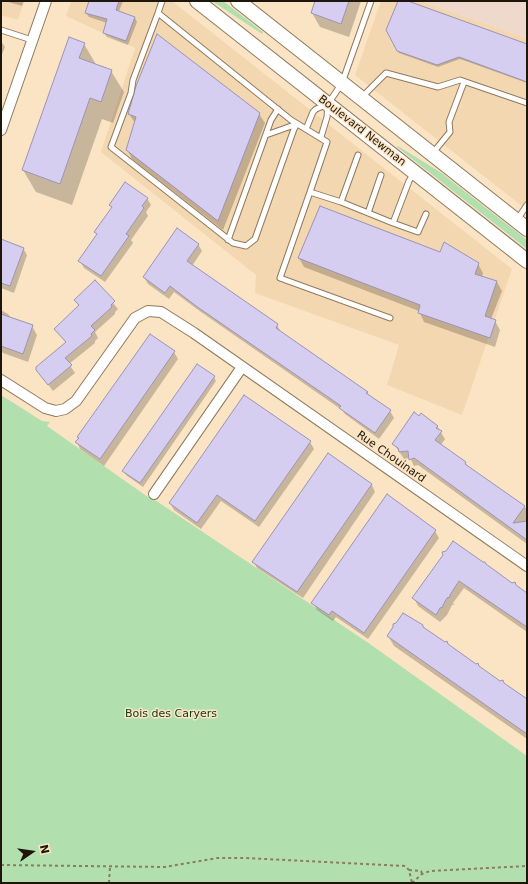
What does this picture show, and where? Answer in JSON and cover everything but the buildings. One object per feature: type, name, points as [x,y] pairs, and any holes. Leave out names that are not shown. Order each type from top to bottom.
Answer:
[{"type":"main road","name":"Boulevard Newman","points":[[197,1],[527,261]]},
{"type":"main road","points":[[238,1],[522,224]]},
{"type":"street","points":[[1,129],[46,1]]},
{"type":"street","name":"Rue Chouinard","points":[[1,380],[45,408],[56,411],[67,408],[80,396],[135,318],[139,315],[152,311],[164,313],[527,566]]},
{"type":"street","points":[[154,494],[242,367]]},
{"type":"lane","points":[[162,1],[133,80],[131,93],[111,147],[228,240],[242,247],[250,245],[255,239],[294,130],[298,124]]},
{"type":"lane","points":[[321,137],[327,117],[328,104],[342,83],[371,1]]},
{"type":"lane","points":[[158,13],[278,109],[298,124],[327,142],[280,278],[390,318]]},
{"type":"lane","points":[[1,30],[32,40]]},
{"type":"lane","points":[[360,98],[386,73],[438,87],[460,80],[527,103]]},
{"type":"lane","points":[[432,154],[450,132],[449,122],[464,82]]},
{"type":"lane","points":[[306,129],[316,108],[328,104]]},
{"type":"lane","points":[[228,240],[273,116],[278,109]]},
{"type":"lane","points":[[266,135],[298,124]]},
{"type":"lane","points":[[341,202],[358,155]]},
{"type":"lane","points":[[394,223],[409,181],[415,172]]},
{"type":"lane","points":[[368,213],[381,175]]},
{"type":"lane","points":[[310,192],[341,202],[418,232],[426,214]]},
{"type":"lane","points":[[522,224],[527,205]]},
{"type":"path","points":[[1,864],[165,867],[226,857],[405,866],[408,870],[412,883],[422,874],[445,870],[527,866]]},
{"type":"path","points":[[109,883],[110,866]]},
{"type":"path","points":[[408,870],[421,871],[422,874]]},
{"type":"shaded area","points":[[1,1],[24,1],[18,20],[1,15]]},
{"type":"shaded area","points":[[71,1],[172,1],[512,269],[462,415],[387,385],[399,345],[255,293],[256,275],[101,152],[135,48],[66,16]]},
{"type":"shaded area","points":[[381,1],[421,1],[527,38],[527,210],[355,75]]},
{"type":"shaded area","points":[[421,1],[527,1],[527,38]]},
{"type":"green space","points":[[212,1],[223,1],[263,32],[262,34]]},
{"type":"green space","points":[[398,146],[440,172],[527,240],[527,249],[397,147]]},
{"type":"green space","name":"Bois des Caryers","points":[[1,395],[42,421],[50,422],[47,426],[145,495],[158,502],[367,642],[527,756],[527,883],[1,883]]}]
